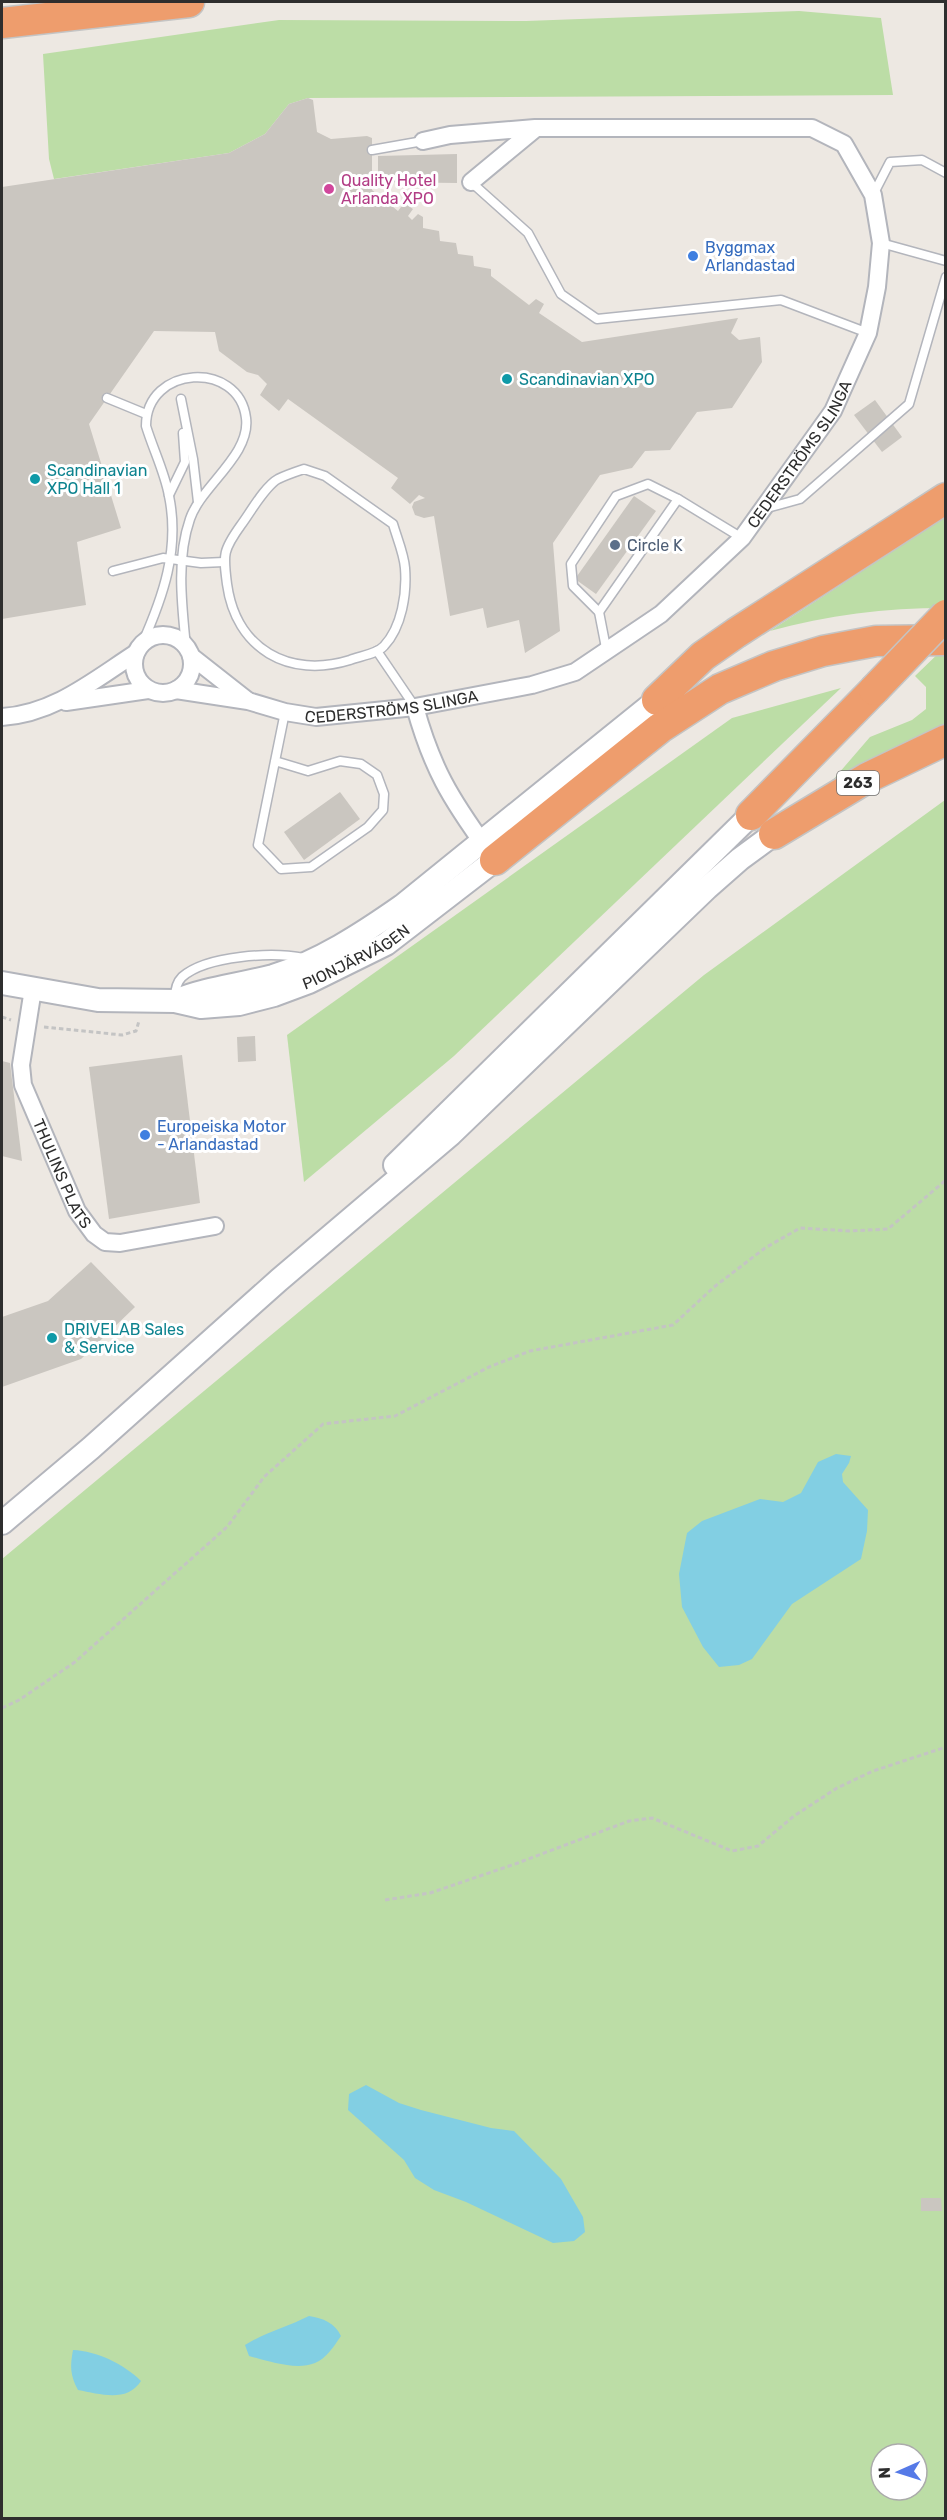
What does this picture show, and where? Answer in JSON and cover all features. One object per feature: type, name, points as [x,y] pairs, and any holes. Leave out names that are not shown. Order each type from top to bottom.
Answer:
[{"type":"highway","points":[[2,24],[189,2]]},
{"type":"highway","points":[[657,700],[703,656],[945,498]]},
{"type":"highway","name":"263","points":[[752,815],[945,615]]},
{"type":"highway","points":[[657,700],[742,658],[822,632],[881,622],[945,621]]},
{"type":"highway","points":[[489,851],[660,728],[720,689],[774,666],[823,651],[876,641],[945,640]]},
{"type":"highway","name":"263","points":[[774,834],[867,778],[945,740]]},
{"type":"main road","name":"PIONJÄRVÄGEN","points":[[2,983],[98,1000],[175,1001],[201,1007],[239,1004],[274,995],[336,970],[386,944],[657,700]]},
{"type":"main road","name":"263","points":[[279,1280],[752,815]]},
{"type":"main road","name":"263","points":[[2,1523],[91,1448],[279,1280],[451,1134],[707,888],[740,859],[774,834]]},
{"type":"main road","name":"PIONJÄRVÄGEN","points":[[175,1001],[198,992],[274,975],[313,959],[367,930],[489,851]]},
{"type":"street","name":"CEDERSTRÖMS SLINGA","points":[[2,717],[37,711],[59,703],[148,690],[158,693],[176,690],[248,701],[285,712],[316,717],[415,707],[532,685],[575,672],[607,653],[661,614],[742,538],[833,411],[868,333],[877,287],[880,243],[873,195],[844,144],[812,128],[535,128],[450,135],[423,141]]},
{"type":"street","points":[[471,182],[535,128]]},
{"type":"street","name":"CEDERSTRÖMS SLINGA","points":[[59,703],[152,637],[164,635],[176,638],[188,651],[248,701]]},
{"type":"street","points":[[139,648],[134,663],[135,674],[148,690]]},
{"type":"street","points":[[176,690],[189,678],[192,667],[188,651]]},
{"type":"street","points":[[415,707],[424,738],[440,778],[489,851]]},
{"type":"street","name":"THULINS PLATS","points":[[33,989],[21,1065],[23,1085],[77,1211],[94,1234],[105,1242],[120,1243],[215,1226]]},
{"type":"lane","points":[[372,150],[423,141]]},
{"type":"lane","points":[[873,195],[890,162],[922,160],[945,173]]},
{"type":"lane","points":[[471,182],[528,233],[561,294],[597,319],[781,300],[868,333]]},
{"type":"lane","points":[[880,243],[945,261]]},
{"type":"lane","points":[[763,509],[800,498],[909,405],[945,277]]},
{"type":"lane","points":[[139,648],[162,598],[170,559],[172,524],[169,495],[146,426],[146,414],[154,397],[171,381],[194,376],[225,383],[238,397],[246,417],[245,434],[225,469],[198,502],[189,520],[183,560],[181,602],[188,651]]},
{"type":"lane","points":[[107,399],[146,414]]},
{"type":"lane","points":[[169,495],[185,462],[181,399],[193,459],[198,502]]},
{"type":"lane","points":[[304,469],[325,476],[393,524],[405,567],[404,598],[398,621],[384,646],[377,651],[319,667],[288,663],[256,646],[238,623],[229,596],[224,562],[226,546],[276,479],[304,469]]},
{"type":"lane","points":[[607,653],[599,612],[573,586],[571,564],[616,496],[648,484],[678,499],[742,538]]},
{"type":"lane","points":[[599,612],[678,499]]},
{"type":"lane","points":[[112,571],[164,558],[201,563],[224,562]]},
{"type":"lane","points":[[377,651],[415,707]]},
{"type":"lane","points":[[275,761],[308,771],[340,761],[361,764],[376,775],[384,794],[383,810],[368,827],[311,867],[281,869],[258,845],[275,761],[285,712]]},
{"type":"path","points":[[2,1017],[27,1024],[88,1033],[129,1034],[136,1031],[139,1023],[139,1002]]},
{"type":"path","points":[[2,1708],[75,1662],[227,1527],[264,1477],[323,1424],[395,1416],[489,1367],[530,1352],[673,1325],[714,1287],[757,1255],[800,1228],[850,1231],[888,1228],[945,1180]]},
{"type":"path","points":[[385,1900],[430,1893],[629,1821],[652,1818],[732,1851],[758,1846],[794,1816],[837,1788],[873,1771],[945,1747]]},
{"type":"green space","points":[[799,11],[881,18],[893,95],[308,98],[289,104],[265,134],[229,153],[54,179],[49,159],[43,54],[279,20],[526,21]]},
{"type":"green space","points":[[945,517],[945,608],[857,613],[770,631]]},
{"type":"green space","points":[[944,648],[945,730],[826,788],[870,737],[912,720],[926,709],[926,687],[915,676]]},
{"type":"green space","points":[[841,688],[454,1056],[304,1182],[287,1035],[732,718]]},
{"type":"green space","points":[[945,800],[945,2518],[2,2518],[2,1559],[704,975]]},
{"type":"water","points":[[836,1454],[851,1456],[842,1474],[843,1482],[868,1510],[867,1531],[861,1559],[792,1604],[752,1659],[739,1665],[719,1667],[703,1647],[682,1607],[679,1574],[687,1533],[702,1521],[760,1499],[783,1502],[801,1493],[818,1462]]},
{"type":"water","points":[[366,2085],[399,2103],[421,2110],[491,2128],[514,2131],[561,2179],[583,2217],[585,2232],[574,2241],[553,2243],[466,2202],[434,2190],[415,2178],[404,2160],[348,2110],[349,2094]]},
{"type":"water","points":[[309,2316],[328,2322],[341,2336],[330,2352],[319,2361],[307,2365],[291,2366],[249,2356],[245,2345]]},
{"type":"water","points":[[73,2350],[91,2353],[110,2360],[127,2369],[141,2381],[135,2388],[121,2395],[104,2395],[78,2390],[71,2370]]},
{"type":"building","name":"Scandinavian XPO","points":[[308,98],[313,100],[317,132],[331,139],[367,136],[372,138],[372,190],[398,211],[404,203],[413,209],[408,216],[412,220],[418,214],[423,217],[423,228],[439,231],[440,241],[456,243],[458,254],[473,256],[474,266],[491,269],[491,276],[529,305],[536,299],[544,304],[539,313],[582,342],[738,318],[731,333],[739,340],[760,337],[762,362],[732,408],[697,412],[670,450],[645,451],[632,468],[600,475],[553,543],[560,631],[525,653],[519,620],[487,628],[483,608],[450,616],[434,516],[424,518],[415,515],[412,507],[414,502],[425,498],[419,495],[410,504],[391,488],[398,478],[288,399],[279,411],[260,395],[267,384],[258,375],[247,372],[219,351],[215,332],[154,331],[89,424],[121,528],[77,542],[86,605],[2,619],[2,187],[229,153],[265,134],[289,104]]},
{"type":"building","points":[[457,154],[457,183],[378,182],[378,156]]},
{"type":"building","points":[[875,400],[902,437],[882,452],[854,415]]},
{"type":"building","name":"Circle K","points":[[634,496],[656,511],[596,594],[575,579]]},
{"type":"building","points":[[340,792],[360,819],[304,860],[284,832]]},
{"type":"building","points":[[255,1036],[256,1061],[238,1062],[237,1037]]},
{"type":"building","name":"Europeiska Motor - Arlandastad","points":[[182,1055],[200,1203],[109,1219],[89,1067]]},
{"type":"building","points":[[2,1061],[10,1063],[22,1161],[2,1156]]},
{"type":"building","name":"DRIVELAB Sales & Service","points":[[91,1262],[135,1307],[81,1359],[2,1387],[2,1317],[48,1301]]},
{"type":"building","points":[[921,2198],[941,2198],[942,2211],[921,2211]]},
{"type":"place","name":"Quality Hotel Arlanda XPO","points":[[329,189]]},
{"type":"place","name":"Byggmax Arlandastad","points":[[693,256]]},
{"type":"place","name":"Scandinavian XPO","points":[[507,379]]},
{"type":"place","name":"Scandinavian XPO Hall 1","points":[[35,479]]},
{"type":"place","name":"Circle K","points":[[615,545]]},
{"type":"place","name":"Europeiska Motor - Arlandastad","points":[[145,1135]]},
{"type":"place","name":"DRIVELAB Sales & Service","points":[[52,1338]]}]
